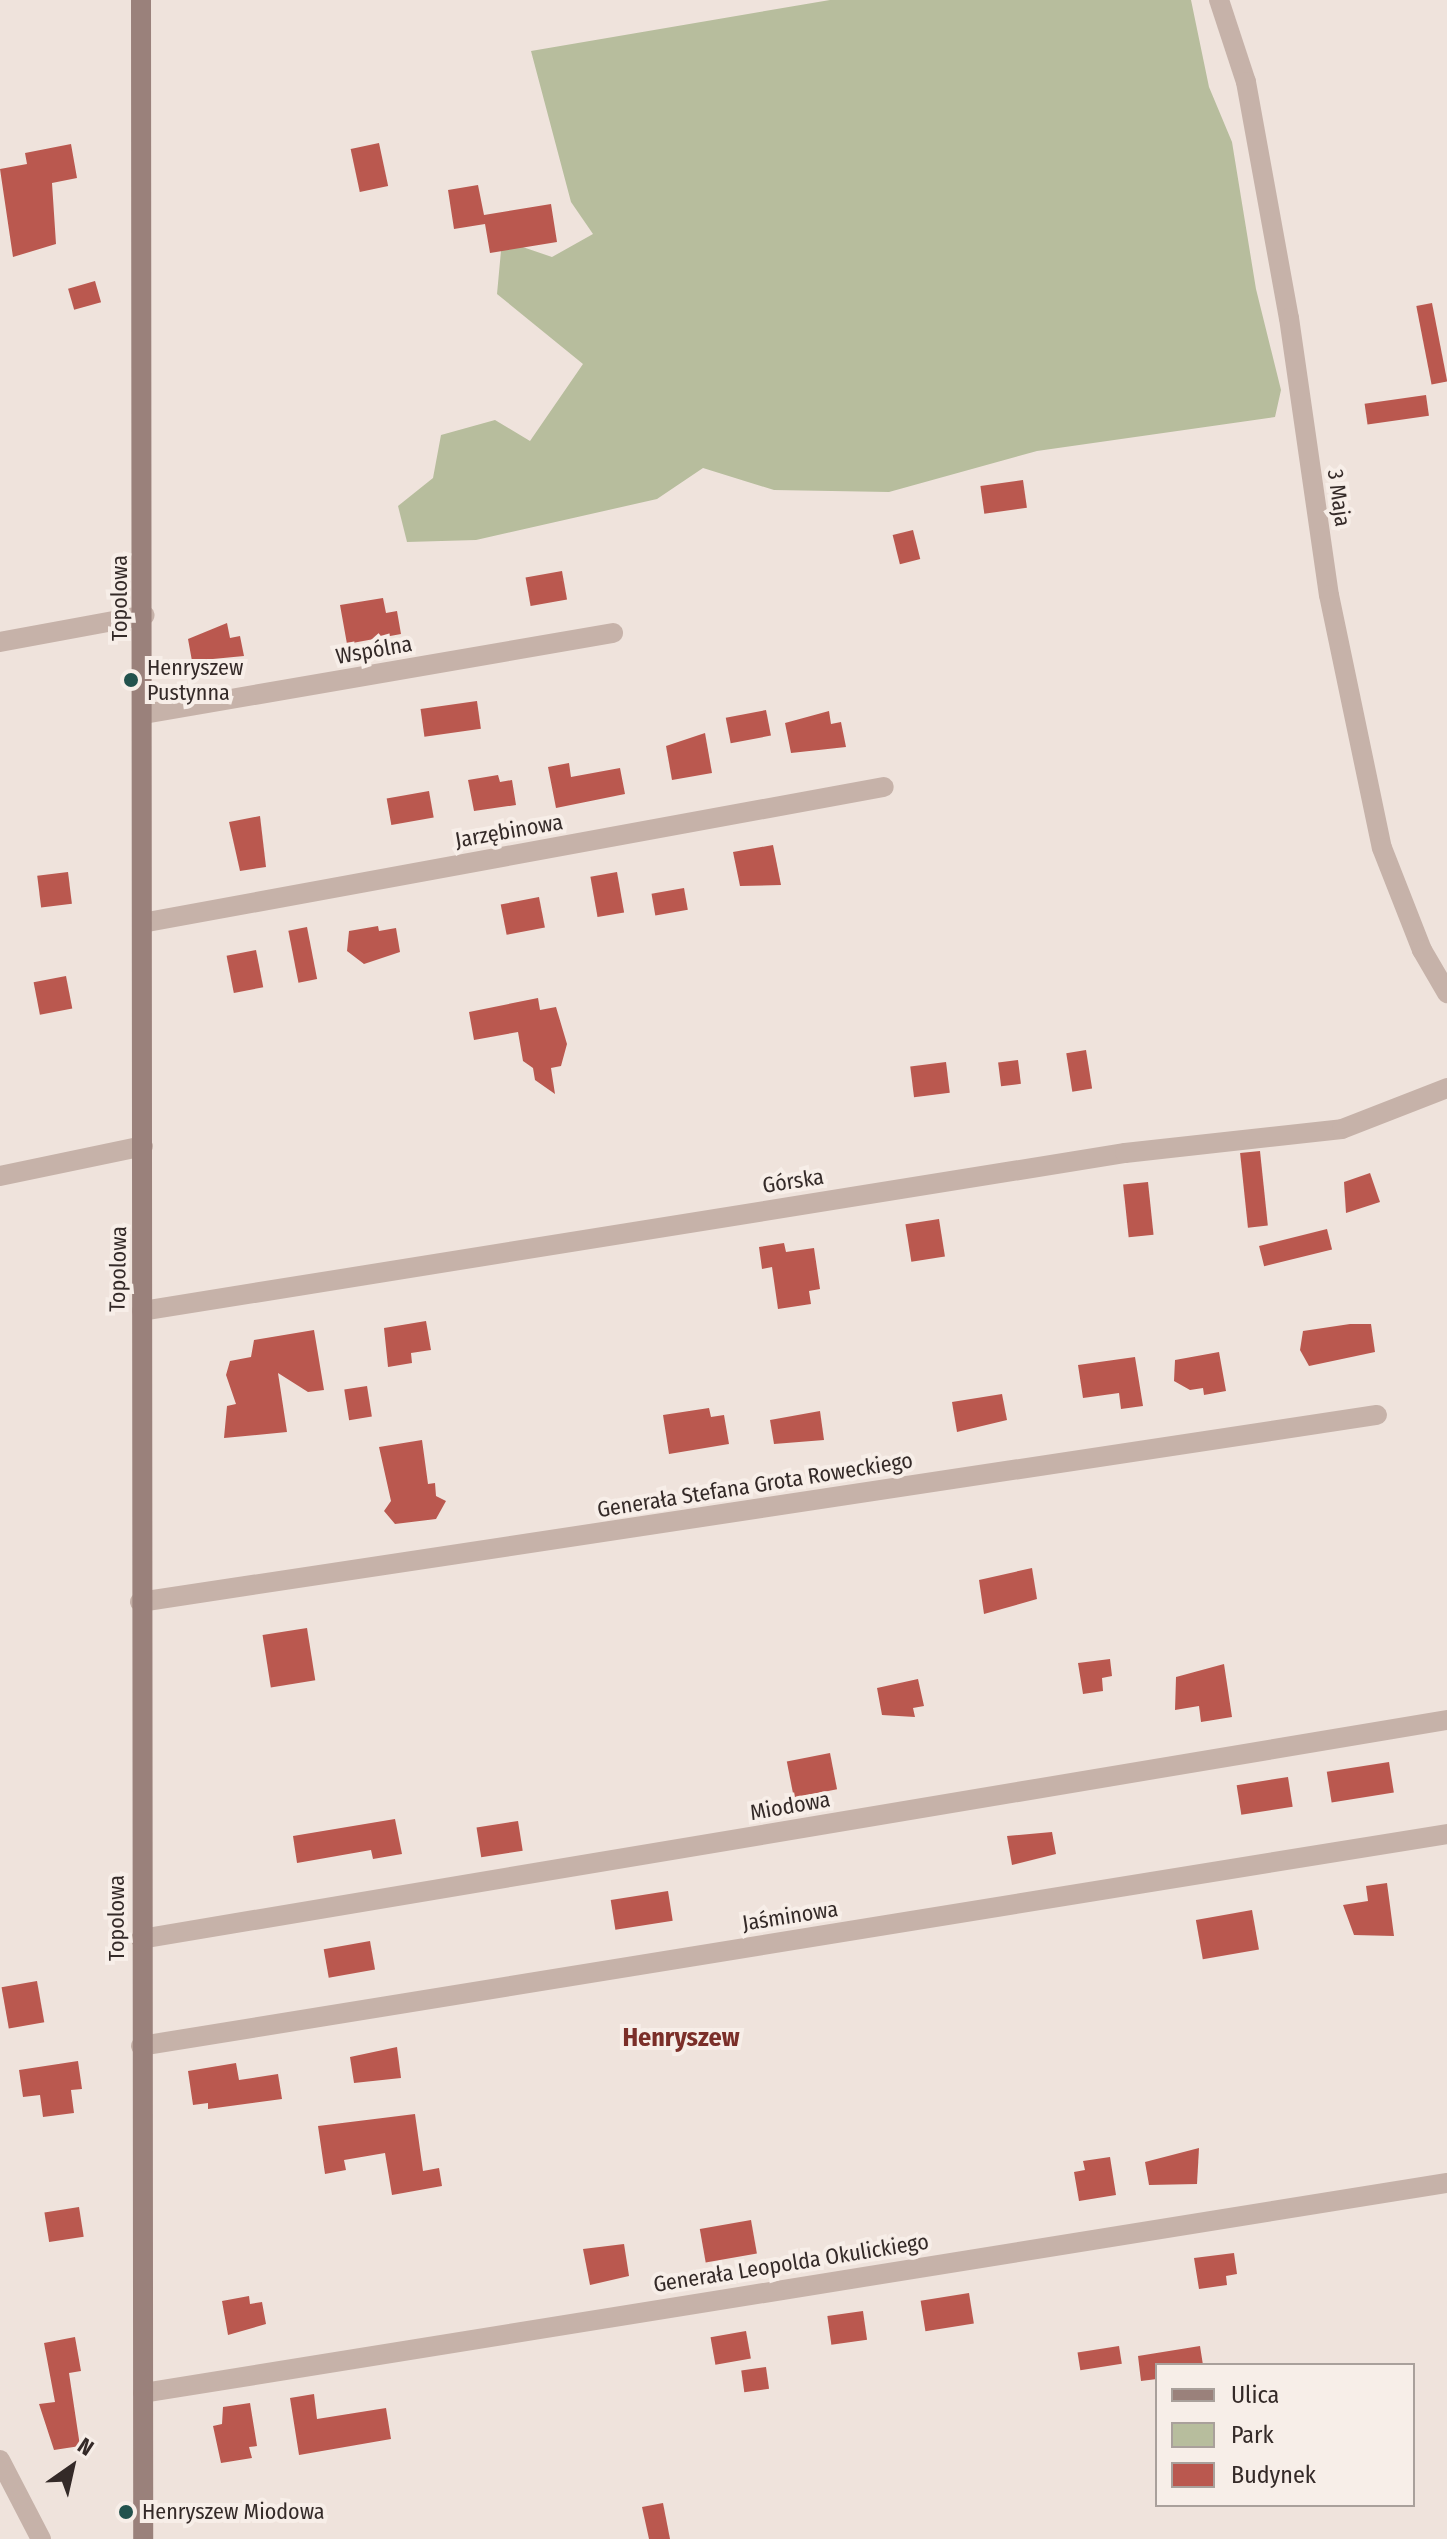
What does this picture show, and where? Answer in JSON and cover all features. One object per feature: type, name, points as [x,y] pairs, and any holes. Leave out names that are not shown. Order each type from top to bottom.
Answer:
[{"type":"street","name":"Topolowa","points":[[141,0],[145,615],[140,1602],[143,2539]]},
{"type":"street","name":"3 Maja","points":[[1219,0],[1246,82],[1289,318],[1329,595],[1382,848],[1422,950],[1447,993]]},
{"type":"street","points":[[0,642],[145,615]]},
{"type":"street","name":"Wspólna","points":[[144,714],[613,633]]},
{"type":"street","name":"Jarzębinowa","points":[[142,923],[884,787]]},
{"type":"street","name":"Górska","points":[[142,1311],[1110,1156],[1342,1129],[1447,1088]]},
{"type":"street","points":[[0,1176],[143,1146]]},
{"type":"street","name":"Generała Stefana Grota Roweckiego","points":[[140,1602],[1377,1415]]},
{"type":"street","name":"Miodowa","points":[[141,1939],[1447,1720]]},
{"type":"street","name":"Jaśminowa","points":[[141,2046],[1447,1834]]},
{"type":"street","name":"Generała Leopolda Okulickiego","points":[[143,2393],[1447,2183]]},
{"type":"street","points":[[0,2460],[41,2539]]},
{"type":"green space","points":[[830,0],[1191,0],[1209,87],[1232,142],[1256,289],[1281,390],[1275,417],[1037,451],[889,492],[774,490],[703,468],[657,499],[476,540],[407,542],[398,506],[433,478],[441,435],[495,420],[530,441],[583,364],[497,294],[502,240],[552,257],[593,234],[571,202],[531,51]]},
{"type":"building","points":[[379,143],[388,186],[360,192],[351,149]]},
{"type":"building","points":[[71,144],[77,178],[52,183],[56,244],[13,257],[0,169],[27,164],[25,153]]},
{"type":"building","points":[[478,185],[484,215],[551,204],[557,242],[490,253],[485,224],[454,229],[448,190]]},
{"type":"building","points":[[95,281],[101,302],[74,310],[68,289]]},
{"type":"building","points":[[1432,303],[1447,382],[1432,385],[1416,306]]},
{"type":"building","points":[[1426,395],[1429,416],[1368,424],[1365,404]]},
{"type":"building","points":[[1023,480],[1027,508],[984,514],[980,486]]},
{"type":"building","points":[[913,530],[920,559],[900,564],[893,535]]},
{"type":"building","points":[[562,571],[567,600],[531,606],[526,577]]},
{"type":"building","points":[[383,598],[386,613],[397,611],[401,634],[347,644],[340,605]]},
{"type":"building","points":[[227,623],[230,638],[240,636],[244,656],[192,661],[188,639]]},
{"type":"building","points":[[477,701],[481,729],[424,737],[421,709]]},
{"type":"building","points":[[766,710],[771,736],[731,743],[726,718]]},
{"type":"building","points":[[829,711],[831,724],[841,722],[846,747],[791,753],[785,723]]},
{"type":"building","points":[[705,733],[712,773],[672,780],[666,746]]},
{"type":"building","points":[[569,763],[571,777],[620,768],[625,794],[556,808],[548,767]]},
{"type":"building","points":[[498,775],[500,782],[512,780],[516,805],[474,811],[468,780]]},
{"type":"building","points":[[429,791],[434,818],[391,825],[387,798]]},
{"type":"building","points":[[260,816],[266,867],[240,871],[229,822]]},
{"type":"building","points":[[773,845],[781,885],[740,886],[733,852]]},
{"type":"building","points":[[68,872],[72,904],[41,908],[37,876]]},
{"type":"building","points":[[617,872],[624,912],[598,917],[590,877]]},
{"type":"building","points":[[684,888],[688,910],[655,915],[652,894]]},
{"type":"building","points":[[539,897],[545,927],[507,935],[501,904]]},
{"type":"building","points":[[378,926],[379,931],[396,928],[400,952],[364,964],[347,951],[349,931]]},
{"type":"building","points":[[307,927],[317,979],[298,983],[288,931]]},
{"type":"building","points":[[256,950],[263,987],[234,993],[227,956]]},
{"type":"building","points":[[66,976],[72,1008],[40,1015],[34,982]]},
{"type":"building","points":[[538,998],[540,1010],[556,1007],[567,1044],[561,1066],[551,1068],[555,1094],[535,1080],[533,1068],[523,1061],[518,1032],[474,1040],[469,1012]]},
{"type":"building","points":[[1086,1050],[1092,1089],[1072,1092],[1066,1053]]},
{"type":"building","points":[[1018,1060],[1021,1084],[1001,1086],[998,1062]]},
{"type":"building","points":[[946,1062],[950,1093],[914,1097],[910,1066]]},
{"type":"building","points":[[1260,1151],[1268,1226],[1248,1228],[1240,1153]]},
{"type":"building","points":[[1370,1173],[1380,1202],[1346,1213],[1344,1182]]},
{"type":"building","points":[[1148,1182],[1154,1235],[1129,1237],[1123,1185]]},
{"type":"building","points":[[939,1219],[945,1257],[911,1262],[905,1224]]},
{"type":"building","points":[[1327,1229],[1332,1249],[1264,1266],[1259,1246]]},
{"type":"building","points":[[784,1243],[786,1252],[814,1248],[820,1289],[809,1291],[811,1304],[778,1309],[772,1267],[762,1269],[759,1247]]},
{"type":"building","points":[[426,1321],[431,1350],[411,1353],[412,1363],[388,1367],[384,1328]]},
{"type":"building","points":[[1371,1324],[1375,1352],[1309,1366],[1300,1350],[1303,1331]]},
{"type":"building","points":[[314,1330],[324,1390],[308,1392],[278,1373],[287,1432],[224,1438],[227,1406],[236,1404],[226,1375],[230,1361],[251,1357],[254,1340]]},
{"type":"building","points":[[1219,1352],[1226,1391],[1204,1395],[1203,1388],[1190,1390],[1174,1381],[1175,1360]]},
{"type":"building","points":[[1135,1357],[1143,1406],[1121,1409],[1119,1393],[1083,1398],[1078,1365]]},
{"type":"building","points":[[367,1386],[372,1417],[349,1420],[344,1390]]},
{"type":"building","points":[[1002,1394],[1007,1420],[957,1432],[952,1402]]},
{"type":"building","points":[[709,1408],[711,1417],[724,1415],[729,1444],[669,1454],[663,1415]]},
{"type":"building","points":[[820,1411],[824,1440],[774,1444],[770,1420]]},
{"type":"building","points":[[422,1440],[428,1484],[435,1483],[436,1496],[446,1501],[436,1519],[395,1524],[384,1511],[391,1501],[379,1447]]},
{"type":"building","points":[[1032,1568],[1037,1599],[984,1614],[979,1580]]},
{"type":"building","points":[[307,1628],[315,1680],[271,1687],[263,1635]]},
{"type":"building","points":[[1110,1659],[1112,1676],[1102,1678],[1103,1691],[1083,1694],[1078,1663]]},
{"type":"building","points":[[1224,1664],[1232,1717],[1201,1722],[1199,1706],[1175,1710],[1176,1677]]},
{"type":"building","points":[[918,1679],[924,1706],[913,1708],[915,1717],[882,1715],[877,1688]]},
{"type":"building","points":[[830,1753],[837,1789],[794,1798],[787,1761]]},
{"type":"building","points":[[1389,1762],[1394,1793],[1332,1802],[1327,1772]]},
{"type":"building","points":[[1288,1777],[1293,1807],[1241,1815],[1237,1785]]},
{"type":"building","points":[[395,1819],[402,1854],[373,1859],[371,1850],[297,1863],[293,1836]]},
{"type":"building","points":[[518,1821],[523,1851],[481,1857],[477,1828]]},
{"type":"building","points":[[1052,1832],[1056,1854],[1012,1865],[1007,1836]]},
{"type":"building","points":[[1387,1883],[1394,1936],[1354,1935],[1343,1905],[1368,1901],[1366,1886]]},
{"type":"building","points":[[668,1891],[673,1921],[615,1930],[611,1900]]},
{"type":"building","points":[[1252,1910],[1259,1949],[1203,1959],[1196,1920]]},
{"type":"building","points":[[370,1941],[375,1970],[329,1978],[324,1949]]},
{"type":"building","points":[[37,1981],[44,2022],[9,2029],[2,1987]]},
{"type":"building","points":[[397,2047],[401,2078],[354,2083],[350,2057]]},
{"type":"building","points":[[78,2061],[82,2089],[71,2090],[74,2113],[43,2117],[40,2095],[23,2097],[19,2070]]},
{"type":"building","points":[[236,2063],[239,2080],[278,2074],[282,2099],[208,2109],[208,2103],[193,2105],[188,2071]]},
{"type":"building","points":[[415,2114],[423,2171],[439,2168],[442,2186],[392,2195],[385,2153],[344,2160],[346,2170],[325,2174],[318,2126]]},
{"type":"building","points":[[1199,2148],[1197,2184],[1149,2185],[1145,2162]]},
{"type":"building","points":[[1110,2157],[1116,2195],[1079,2201],[1074,2172],[1085,2170],[1083,2161]]},
{"type":"building","points":[[79,2207],[84,2237],[49,2242],[44,2212]]},
{"type":"building","points":[[751,2220],[757,2253],[706,2263],[700,2229]]},
{"type":"building","points":[[624,2244],[629,2276],[590,2285],[583,2249]]},
{"type":"building","points":[[1234,2253],[1237,2274],[1226,2276],[1227,2285],[1199,2289],[1194,2258]]},
{"type":"building","points":[[969,2293],[974,2324],[925,2331],[921,2301]]},
{"type":"building","points":[[249,2296],[250,2304],[262,2302],[266,2324],[228,2335],[222,2301]]},
{"type":"building","points":[[863,2311],[867,2340],[831,2345],[827,2316]]},
{"type":"building","points":[[746,2331],[751,2359],[715,2365],[711,2337]]},
{"type":"building","points":[[75,2337],[81,2371],[69,2373],[80,2446],[54,2450],[39,2404],[55,2402],[44,2343]]},
{"type":"building","points":[[1119,2346],[1122,2364],[1080,2370],[1078,2353]]},
{"type":"building","points":[[1200,2346],[1203,2363],[1155,2363],[1155,2379],[1141,2381],[1138,2356]]},
{"type":"building","points":[[766,2367],[769,2389],[744,2392],[741,2370]]},
{"type":"building","points":[[314,2394],[317,2419],[386,2408],[391,2439],[299,2455],[290,2398]]},
{"type":"building","points":[[250,2403],[257,2446],[249,2447],[252,2458],[221,2463],[213,2426],[222,2424],[223,2407]]},
{"type":"building","points":[[663,2503],[670,2539],[649,2539],[642,2507]]},
{"type":"place","name":"Henryszew Pustynna","points":[[131,680]]},
{"type":"place","name":"Henryszew Miodowa","points":[[126,2512]]},
{"type":"district","name":"Henryszew","points":[[681,2038]]}]
